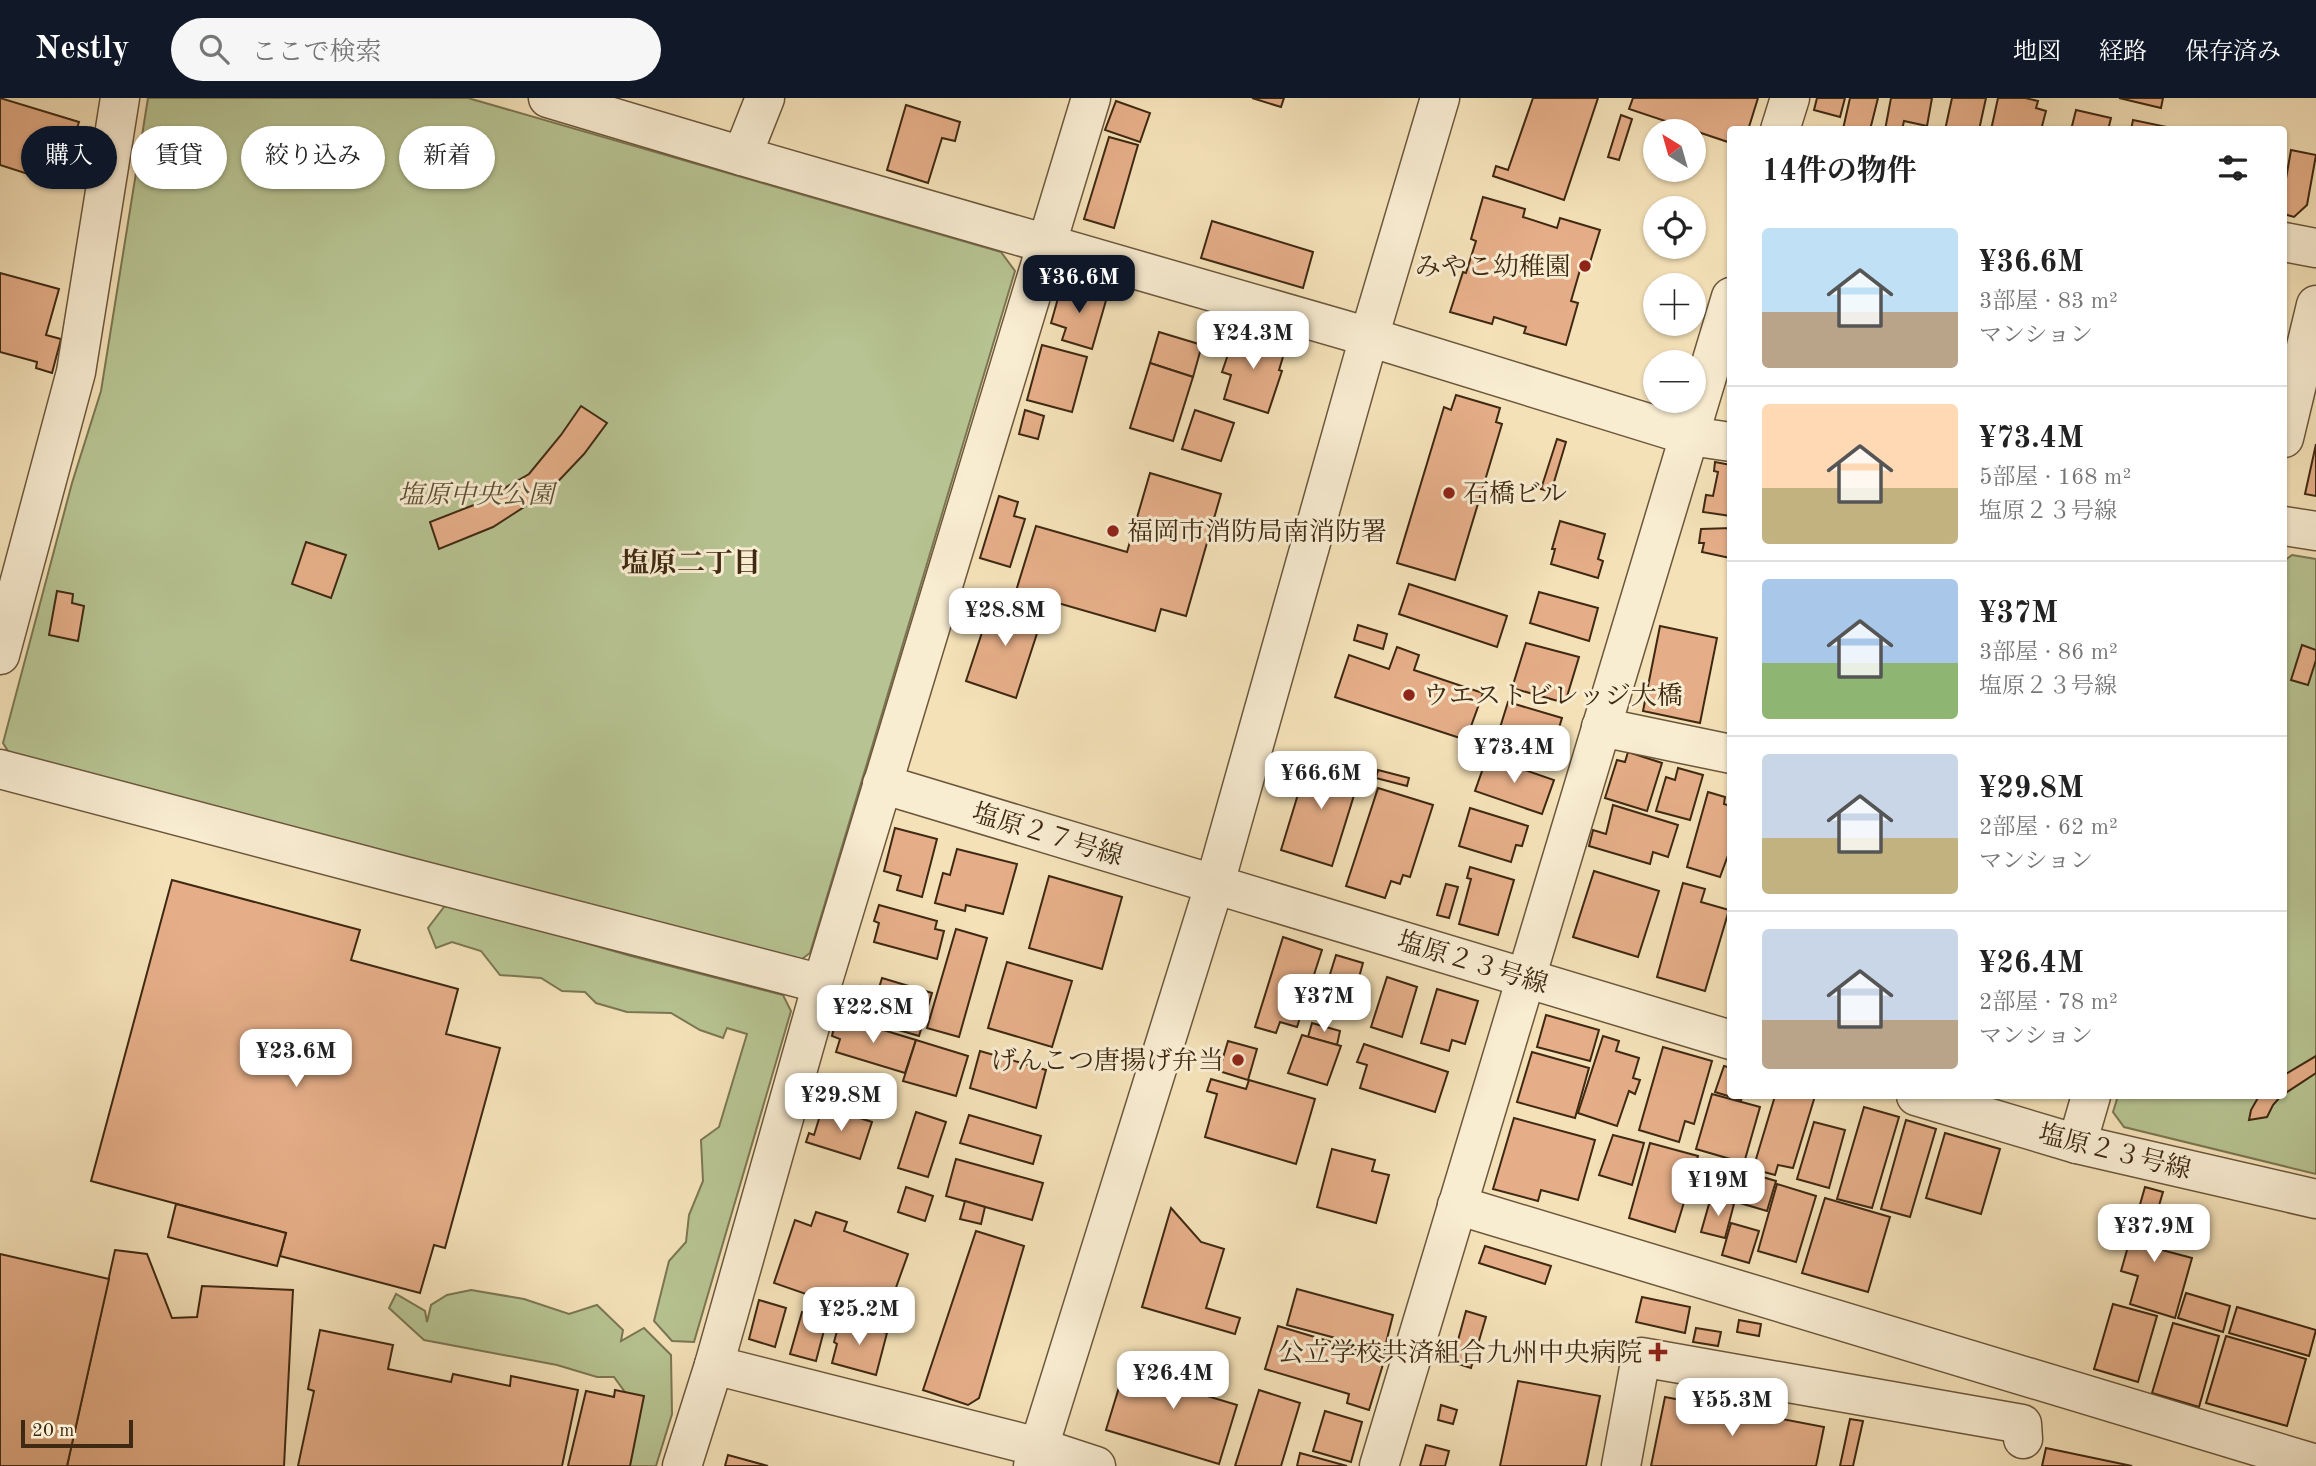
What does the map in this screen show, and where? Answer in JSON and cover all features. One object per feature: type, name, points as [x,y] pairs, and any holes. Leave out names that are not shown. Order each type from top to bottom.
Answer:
[{"type":"street","points":[[0,655],[76,372],[120,98]]},
{"type":"street","points":[[548,98],[1369,337],[1690,436],[1727,441]]},
{"type":"street","points":[[742,156],[765,98]]},
{"type":"street","points":[[682,1466],[714,1365],[822,984],[1091,98]]},
{"type":"street","points":[[1036,1457],[1215,883],[1369,337],[1440,98]]},
{"type":"street","points":[[1781,126],[1790,98]]},
{"type":"street","points":[[2287,243],[2316,248]]},
{"type":"street","points":[[2287,426],[2316,305]]},
{"type":"street","points":[[1380,1466],[1727,311]]},
{"type":"street","points":[[2287,526],[2316,531]]},
{"type":"street","points":[[1601,727],[1727,753]]},
{"type":"street","points":[[0,769],[822,984]]},
{"type":"street","name":"塩原２７号線","points":[[882,785],[1215,883]]},
{"type":"street","name":"塩原２３号線","points":[[1215,883],[1727,1039]]},
{"type":"street","name":"塩原２３号線","points":[[1926,1099],[2077,1144],[2316,1199]]},
{"type":"street","points":[[2077,1144],[2090,1099]]},
{"type":"street","points":[[1457,1205],[2311,1456]]},
{"type":"street","points":[[1621,1466],[1641,1357],[1914,1416],[2022,1423],[2022,1456]]},
{"type":"street","points":[[714,1365],[1036,1457],[1096,1466]]},
{"type":"green space","name":"塩原中央公園","points":[[148,98],[468,98],[1001,252],[1015,271],[810,953],[794,965],[16,764],[3,743],[72,483],[101,391],[133,189],[227,189],[227,126],[144,126]]},
{"type":"green space","points":[[2292,555],[2316,559],[2316,1174],[2124,1127],[2113,1112],[2117,1099],[2287,1099],[2287,559]]},
{"type":"green space","points":[[450,904],[631,956],[783,995],[791,1011],[694,1342],[672,1341],[654,1321],[669,1261],[686,1242],[689,1215],[703,1181],[701,1140],[719,1127],[747,1034],[727,1028],[723,1038],[700,1030],[671,1013],[627,1012],[596,1003],[585,992],[562,991],[541,978],[500,975],[481,951],[452,942],[436,948],[428,928],[444,907]]},
{"type":"green space","points":[[471,1290],[524,1299],[569,1314],[597,1305],[623,1330],[621,1341],[644,1328],[671,1355],[672,1414],[656,1466],[607,1466],[627,1395],[614,1377],[597,1377],[557,1365],[424,1340],[389,1308],[396,1294],[425,1311],[427,1322],[431,1305],[447,1295]]},
{"type":"building","points":[[0,98],[79,122],[78,126],[21,126],[21,172],[0,165]]},
{"type":"building","points":[[1252,98],[1284,98],[1281,107]]},
{"type":"building","points":[[1533,98],[1598,98],[1564,200],[1493,176],[1496,166],[1508,170]]},
{"type":"building","points":[[1633,98],[1758,98],[1749,126],[1727,126],[1727,142],[1706,135],[1706,119],[1659,119],[1629,109]]},
{"type":"building","points":[[1817,98],[1845,98],[1840,117],[1814,110]]},
{"type":"building","points":[[1850,98],[1878,98],[1871,126],[1844,126]]},
{"type":"building","points":[[1891,98],[1932,98],[1927,126],[1904,121],[1903,126],[1886,126]]},
{"type":"building","points":[[1952,98],[1986,98],[1980,126],[1946,126]]},
{"type":"building","points":[[1998,98],[2038,101],[2036,108],[2046,111],[2042,126],[1992,126]]},
{"type":"building","points":[[2119,98],[2163,98],[2161,108]]},
{"type":"building","points":[[1116,101],[1150,113],[1140,142],[1105,130]]},
{"type":"building","points":[[906,105],[960,122],[955,141],[942,138],[928,183],[887,170]]},
{"type":"building","points":[[2076,110],[2111,118],[2109,126],[2072,126]]},
{"type":"building","points":[[1621,115],[1632,119],[1619,160],[1608,157]]},
{"type":"building","points":[[2133,120],[2162,126],[2132,126]]},
{"type":"building","points":[[1109,137],[1138,145],[1114,228],[1084,219]]},
{"type":"building","points":[[2291,150],[2316,155],[2307,205],[2294,217],[2287,215],[2287,173]]},
{"type":"building","points":[[1483,197],[1525,209],[1523,217],[1557,228],[1560,218],[1600,230],[1587,272],[1580,270],[1571,301],[1578,303],[1566,345],[1524,333],[1526,327],[1494,317],[1492,324],[1450,312],[1476,241],[1471,239]]},
{"type":"building","points":[[1212,221],[1313,252],[1303,288],[1201,258]]},
{"type":"building","points":[[0,273],[59,289],[46,335],[61,339],[52,373],[36,368],[37,362],[0,352]]},
{"type":"building","points":[[1062,284],[1107,297],[1092,349],[1062,340],[1066,328],[1051,323]]},
{"type":"building","points":[[1236,331],[1286,347],[1279,370],[1282,371],[1268,413],[1224,399],[1231,375],[1222,372]]},
{"type":"building","points":[[1159,332],[1202,345],[1193,377],[1150,363]]},
{"type":"building","points":[[1042,345],[1087,357],[1072,412],[1027,400]]},
{"type":"building","points":[[1150,363],[1193,377],[1173,441],[1130,428]]},
{"type":"building","name":"石橋ビル","points":[[1456,395],[1500,408],[1496,422],[1502,424],[1455,580],[1397,563],[1444,407],[1451,410]]},
{"type":"building","points":[[581,406],[607,423],[584,454],[549,491],[493,527],[439,549],[430,522],[479,503],[529,474]]},
{"type":"building","points":[[1025,410],[1044,416],[1038,439],[1019,434]]},
{"type":"building","points":[[1195,410],[1234,423],[1221,461],[1182,449]]},
{"type":"building","points":[[1557,439],[1566,442],[1551,492],[1541,489]]},
{"type":"building","points":[[2316,444],[2316,496],[2305,494]]},
{"type":"building","points":[[1715,462],[1727,464],[1727,515],[1703,512],[1706,495],[1713,496],[1718,472],[1714,471]]},
{"type":"building","points":[[1150,473],[1221,494],[1186,616],[1161,609],[1155,631],[1016,591],[1036,526],[1127,552]]},
{"type":"building","points":[[999,496],[1018,502],[1014,516],[1025,519],[1010,567],[980,558]]},
{"type":"building","points":[[1560,521],[1605,534],[1598,559],[1603,561],[1598,578],[1551,564]]},
{"type":"building","points":[[1727,528],[1727,557],[1702,552],[1704,543],[1699,543],[1701,529]]},
{"type":"building","points":[[306,542],[346,555],[331,598],[292,584]]},
{"type":"building","points":[[1409,584],[1507,616],[1497,647],[1399,614]]},
{"type":"building","points":[[57,591],[73,594],[72,603],[84,606],[78,641],[49,635]]},
{"type":"building","points":[[1539,592],[1598,608],[1589,641],[1530,623]]},
{"type":"building","points":[[993,599],[1043,615],[1016,698],[966,681]]},
{"type":"building","points":[[1358,625],[1387,634],[1383,649],[1354,640]]},
{"type":"building","points":[[1660,626],[1717,638],[1700,723],[1643,711]]},
{"type":"building","points":[[1526,643],[1579,657],[1565,703],[1512,688]]},
{"type":"building","points":[[2302,645],[2316,650],[2316,660],[2308,685],[2291,680]]},
{"type":"building","name":"ウエストビレッジ大橋","points":[[1397,647],[1419,655],[1414,670],[1483,693],[1466,740],[1335,697],[1349,655],[1389,669]]},
{"type":"building","points":[[1508,702],[1562,718],[1549,760],[1512,749],[1515,739],[1498,734]]},
{"type":"building","points":[[1628,752],[1662,763],[1647,811],[1605,798],[1617,760],[1625,762]]},
{"type":"building","points":[[1310,755],[1355,768],[1353,775],[1360,776],[1332,866],[1281,850]]},
{"type":"building","points":[[1487,757],[1554,780],[1542,814],[1475,791]]},
{"type":"building","points":[[1678,768],[1703,775],[1690,820],[1656,811],[1666,777],[1675,780]]},
{"type":"building","points":[[1378,770],[1409,778],[1407,786],[1376,778]]},
{"type":"building","points":[[1378,788],[1433,805],[1410,877],[1403,875],[1400,884],[1391,881],[1385,898],[1346,886]]},
{"type":"building","points":[[1708,792],[1725,797],[1727,858],[1720,877],[1687,867]]},
{"type":"building","points":[[1613,805],[1678,825],[1668,857],[1653,852],[1650,864],[1589,846],[1593,830],[1606,834]]},
{"type":"building","points":[[1470,808],[1528,826],[1522,846],[1516,845],[1511,862],[1459,846]]},
{"type":"building","points":[[895,828],[937,839],[922,897],[897,890],[901,876],[884,871]]},
{"type":"building","points":[[957,849],[1017,864],[1003,914],[966,905],[965,911],[935,903],[943,873],[950,875]]},
{"type":"building","points":[[1470,867],[1514,880],[1498,935],[1459,924],[1471,879],[1467,878]]},
{"type":"building","points":[[1594,871],[1659,891],[1638,957],[1573,937]]},
{"type":"building","points":[[1049,876],[1122,897],[1102,969],[1029,948]]},
{"type":"building","points":[[172,880],[360,930],[351,960],[458,989],[446,1034],[500,1048],[445,1248],[434,1245],[420,1293],[280,1256],[286,1233],[91,1181]]},
{"type":"building","points":[[1683,883],[1705,889],[1701,902],[1727,909],[1727,917],[1705,991],[1657,977]]},
{"type":"building","points":[[1446,884],[1458,887],[1449,918],[1437,915]]},
{"type":"building","points":[[879,905],[937,921],[935,929],[944,931],[937,959],[874,942],[879,923],[874,921]]},
{"type":"building","points":[[956,929],[987,938],[959,1037],[927,1028]]},
{"type":"building","points":[[1283,937],[1322,950],[1297,1027],[1280,1022],[1276,1033],[1255,1027]]},
{"type":"building","points":[[1336,955],[1363,963],[1354,995],[1326,987]]},
{"type":"building","points":[[1007,962],[1072,981],[1052,1047],[988,1028]]},
{"type":"building","points":[[1387,977],[1417,987],[1402,1037],[1371,1027]]},
{"type":"building","points":[[882,978],[932,993],[919,1036],[851,1016],[860,986],[878,991]]},
{"type":"building","points":[[1437,989],[1478,1001],[1465,1044],[1452,1040],[1449,1051],[1421,1043]]},
{"type":"building","points":[[1546,1015],[1599,1030],[1590,1061],[1537,1047]]},
{"type":"building","points":[[837,1016],[916,1040],[905,1073],[836,1052],[840,1039],[832,1036]]},
{"type":"building","points":[[1312,1023],[1340,1031],[1337,1045],[1308,1037]]},
{"type":"building","points":[[1302,1035],[1341,1046],[1327,1085],[1288,1073]]},
{"type":"building","points":[[1603,1036],[1619,1041],[1616,1051],[1639,1058],[1633,1078],[1640,1080],[1635,1094],[1629,1091],[1617,1126],[1578,1113]]},
{"type":"building","points":[[916,1040],[968,1056],[956,1096],[903,1081]]},
{"type":"building","name":"げんこつ唐揚げ弁当","points":[[1228,1041],[1257,1049],[1248,1080],[1219,1071]]},
{"type":"building","points":[[1364,1044],[1448,1072],[1435,1112],[1360,1088],[1367,1065],[1357,1062]]},
{"type":"building","points":[[1663,1047],[1712,1061],[1694,1124],[1685,1121],[1679,1142],[1639,1130]]},
{"type":"building","points":[[980,1051],[1046,1070],[1036,1108],[970,1088]]},
{"type":"building","points":[[1532,1052],[1589,1068],[1575,1118],[1517,1102]]},
{"type":"building","points":[[2316,1056],[2316,1073],[2287,1092],[2287,1073]]},
{"type":"building","points":[[1724,1066],[1727,1067],[1727,1096],[1715,1092]]},
{"type":"building","points":[[1211,1079],[1246,1089],[1249,1080],[1315,1099],[1296,1164],[1205,1137],[1217,1094],[1207,1091]]},
{"type":"building","points":[[1712,1094],[1760,1107],[1744,1163],[1696,1149]]},
{"type":"building","points":[[1774,1099],[1814,1099],[1793,1168],[1778,1165],[1775,1175],[1753,1169]]},
{"type":"building","points":[[2257,1099],[2278,1099],[2267,1117],[2249,1120]]},
{"type":"building","points":[[823,1106],[872,1122],[860,1159],[806,1142],[809,1133],[814,1135]]},
{"type":"building","points":[[1864,1107],[1899,1117],[1872,1208],[1837,1199]]},
{"type":"building","points":[[916,1112],[946,1122],[928,1177],[898,1168]]},
{"type":"building","points":[[969,1115],[1041,1136],[1033,1164],[960,1143]]},
{"type":"building","points":[[1514,1118],[1595,1140],[1578,1200],[1541,1190],[1538,1201],[1493,1189]]},
{"type":"building","points":[[1906,1120],[1936,1129],[1910,1217],[1881,1209]]},
{"type":"building","points":[[1814,1122],[1845,1130],[1829,1188],[1797,1179]]},
{"type":"building","points":[[1945,1133],[2000,1149],[1981,1214],[1926,1198]]},
{"type":"building","points":[[1613,1135],[1644,1143],[1632,1185],[1599,1175]]},
{"type":"building","points":[[1650,1143],[1698,1156],[1675,1232],[1629,1218]]},
{"type":"building","points":[[1332,1149],[1375,1160],[1372,1171],[1389,1175],[1376,1223],[1317,1207]]},
{"type":"building","points":[[956,1159],[1043,1183],[1032,1220],[946,1196]]},
{"type":"building","points":[[1718,1164],[1776,1181],[1767,1211],[1709,1194]]},
{"type":"building","points":[[1777,1184],[1816,1196],[1796,1262],[1758,1251]]},
{"type":"building","points":[[906,1187],[933,1196],[925,1221],[898,1212]]},
{"type":"building","points":[[2145,1187],[2163,1192],[2147,1246],[2192,1258],[2175,1318],[2130,1304],[2138,1276],[2121,1271]]},
{"type":"building","points":[[1711,1197],[1734,1204],[1725,1238],[1701,1232]]},
{"type":"building","points":[[1825,1198],[1890,1217],[1868,1292],[1802,1273]]},
{"type":"building","points":[[965,1201],[985,1207],[981,1224],[960,1219]]},
{"type":"building","points":[[176,1204],[286,1233],[277,1266],[168,1237]]},
{"type":"building","points":[[1171,1208],[1201,1242],[1224,1249],[1206,1308],[1240,1318],[1235,1334],[1142,1307]]},
{"type":"building","points":[[816,1212],[847,1222],[844,1231],[908,1254],[884,1321],[774,1283],[795,1220],[811,1226]]},
{"type":"building","points":[[1731,1223],[1759,1231],[1749,1263],[1722,1255]]},
{"type":"building","points":[[976,1231],[1024,1246],[979,1398],[968,1405],[923,1390]]},
{"type":"building","points":[[1485,1246],[1551,1266],[1545,1284],[1479,1263]]},
{"type":"building","points":[[115,1250],[147,1254],[172,1318],[197,1317],[202,1286],[293,1290],[284,1466],[67,1466]]},
{"type":"building","points":[[0,1254],[109,1279],[67,1466],[0,1466]]},
{"type":"building","points":[[1297,1289],[1393,1315],[1384,1351],[1287,1325]]},
{"type":"building","points":[[2186,1293],[2230,1306],[2223,1332],[2178,1318]]},
{"type":"building","points":[[1642,1297],[1690,1307],[1685,1333],[1636,1322]]},
{"type":"building","points":[[759,1300],[786,1308],[775,1347],[749,1339]]},
{"type":"building","points":[[2113,1304],[2157,1316],[2138,1382],[2094,1369]]},
{"type":"building","points":[[2237,1307],[2316,1330],[2309,1356],[2229,1333]]},
{"type":"building","points":[[1466,1311],[1486,1317],[1471,1368],[1452,1362]]},
{"type":"building","points":[[802,1312],[827,1319],[816,1361],[790,1354]]},
{"type":"building","points":[[840,1320],[887,1333],[876,1375],[832,1363]]},
{"type":"building","points":[[1739,1320],[1761,1324],[1759,1336],[1737,1332]]},
{"type":"building","points":[[2173,1323],[2219,1336],[2199,1407],[2152,1393]]},
{"type":"building","points":[[1278,1326],[1385,1358],[1369,1410],[1347,1403],[1349,1394],[1265,1369]]},
{"type":"building","points":[[1696,1328],[1721,1332],[1718,1346],[1693,1342]]},
{"type":"building","points":[[320,1330],[393,1345],[388,1369],[451,1382],[453,1374],[510,1386],[511,1376],[578,1390],[562,1466],[298,1466],[314,1391],[308,1389]]},
{"type":"building","points":[[2226,1336],[2306,1359],[2287,1426],[2206,1403]]},
{"type":"building","points":[[1158,1355],[1197,1366],[1207,1396],[1237,1405],[1219,1464],[1106,1430],[1124,1371],[1151,1379]]},
{"type":"building","points":[[1518,1381],[1600,1396],[1586,1466],[1500,1466]]},
{"type":"building","points":[[615,1390],[644,1396],[630,1466],[568,1466],[586,1391],[614,1397]]},
{"type":"building","points":[[1259,1390],[1300,1403],[1281,1466],[1235,1466]]},
{"type":"building","points":[[1665,1397],[1824,1427],[1816,1466],[1651,1466]]},
{"type":"building","points":[[1441,1405],[1457,1410],[1453,1424],[1438,1420]]},
{"type":"building","points":[[1325,1411],[1362,1422],[1351,1462],[1313,1451]]},
{"type":"building","points":[[1850,1419],[1863,1421],[1853,1466],[1840,1466]]},
{"type":"building","points":[[1426,1445],[1449,1451],[1445,1466],[1420,1466]]},
{"type":"building","points":[[2046,1448],[2132,1466],[2042,1466]]},
{"type":"building","points":[[1300,1453],[1347,1466],[1297,1466]]},
{"type":"building","points":[[728,1455],[768,1466],[725,1466]]},
{"type":"place","name":"みやこ幼稚園","points":[[1585,266]]},
{"type":"place","name":"石橋ビル","points":[[1449,493]]},
{"type":"place","name":"福岡市消防局南消防署","points":[[1113,531]]},
{"type":"place","name":"ウエストビレッジ大橋","points":[[1409,695]]},
{"type":"place","name":"げんこつ唐揚げ弁当","points":[[1238,1060]]},
{"type":"place","name":"公立学校共済組合九州中央病院","points":[[1658,1352]]},
{"type":"district","name":"塩原二丁目","points":[[691,562]]}]
